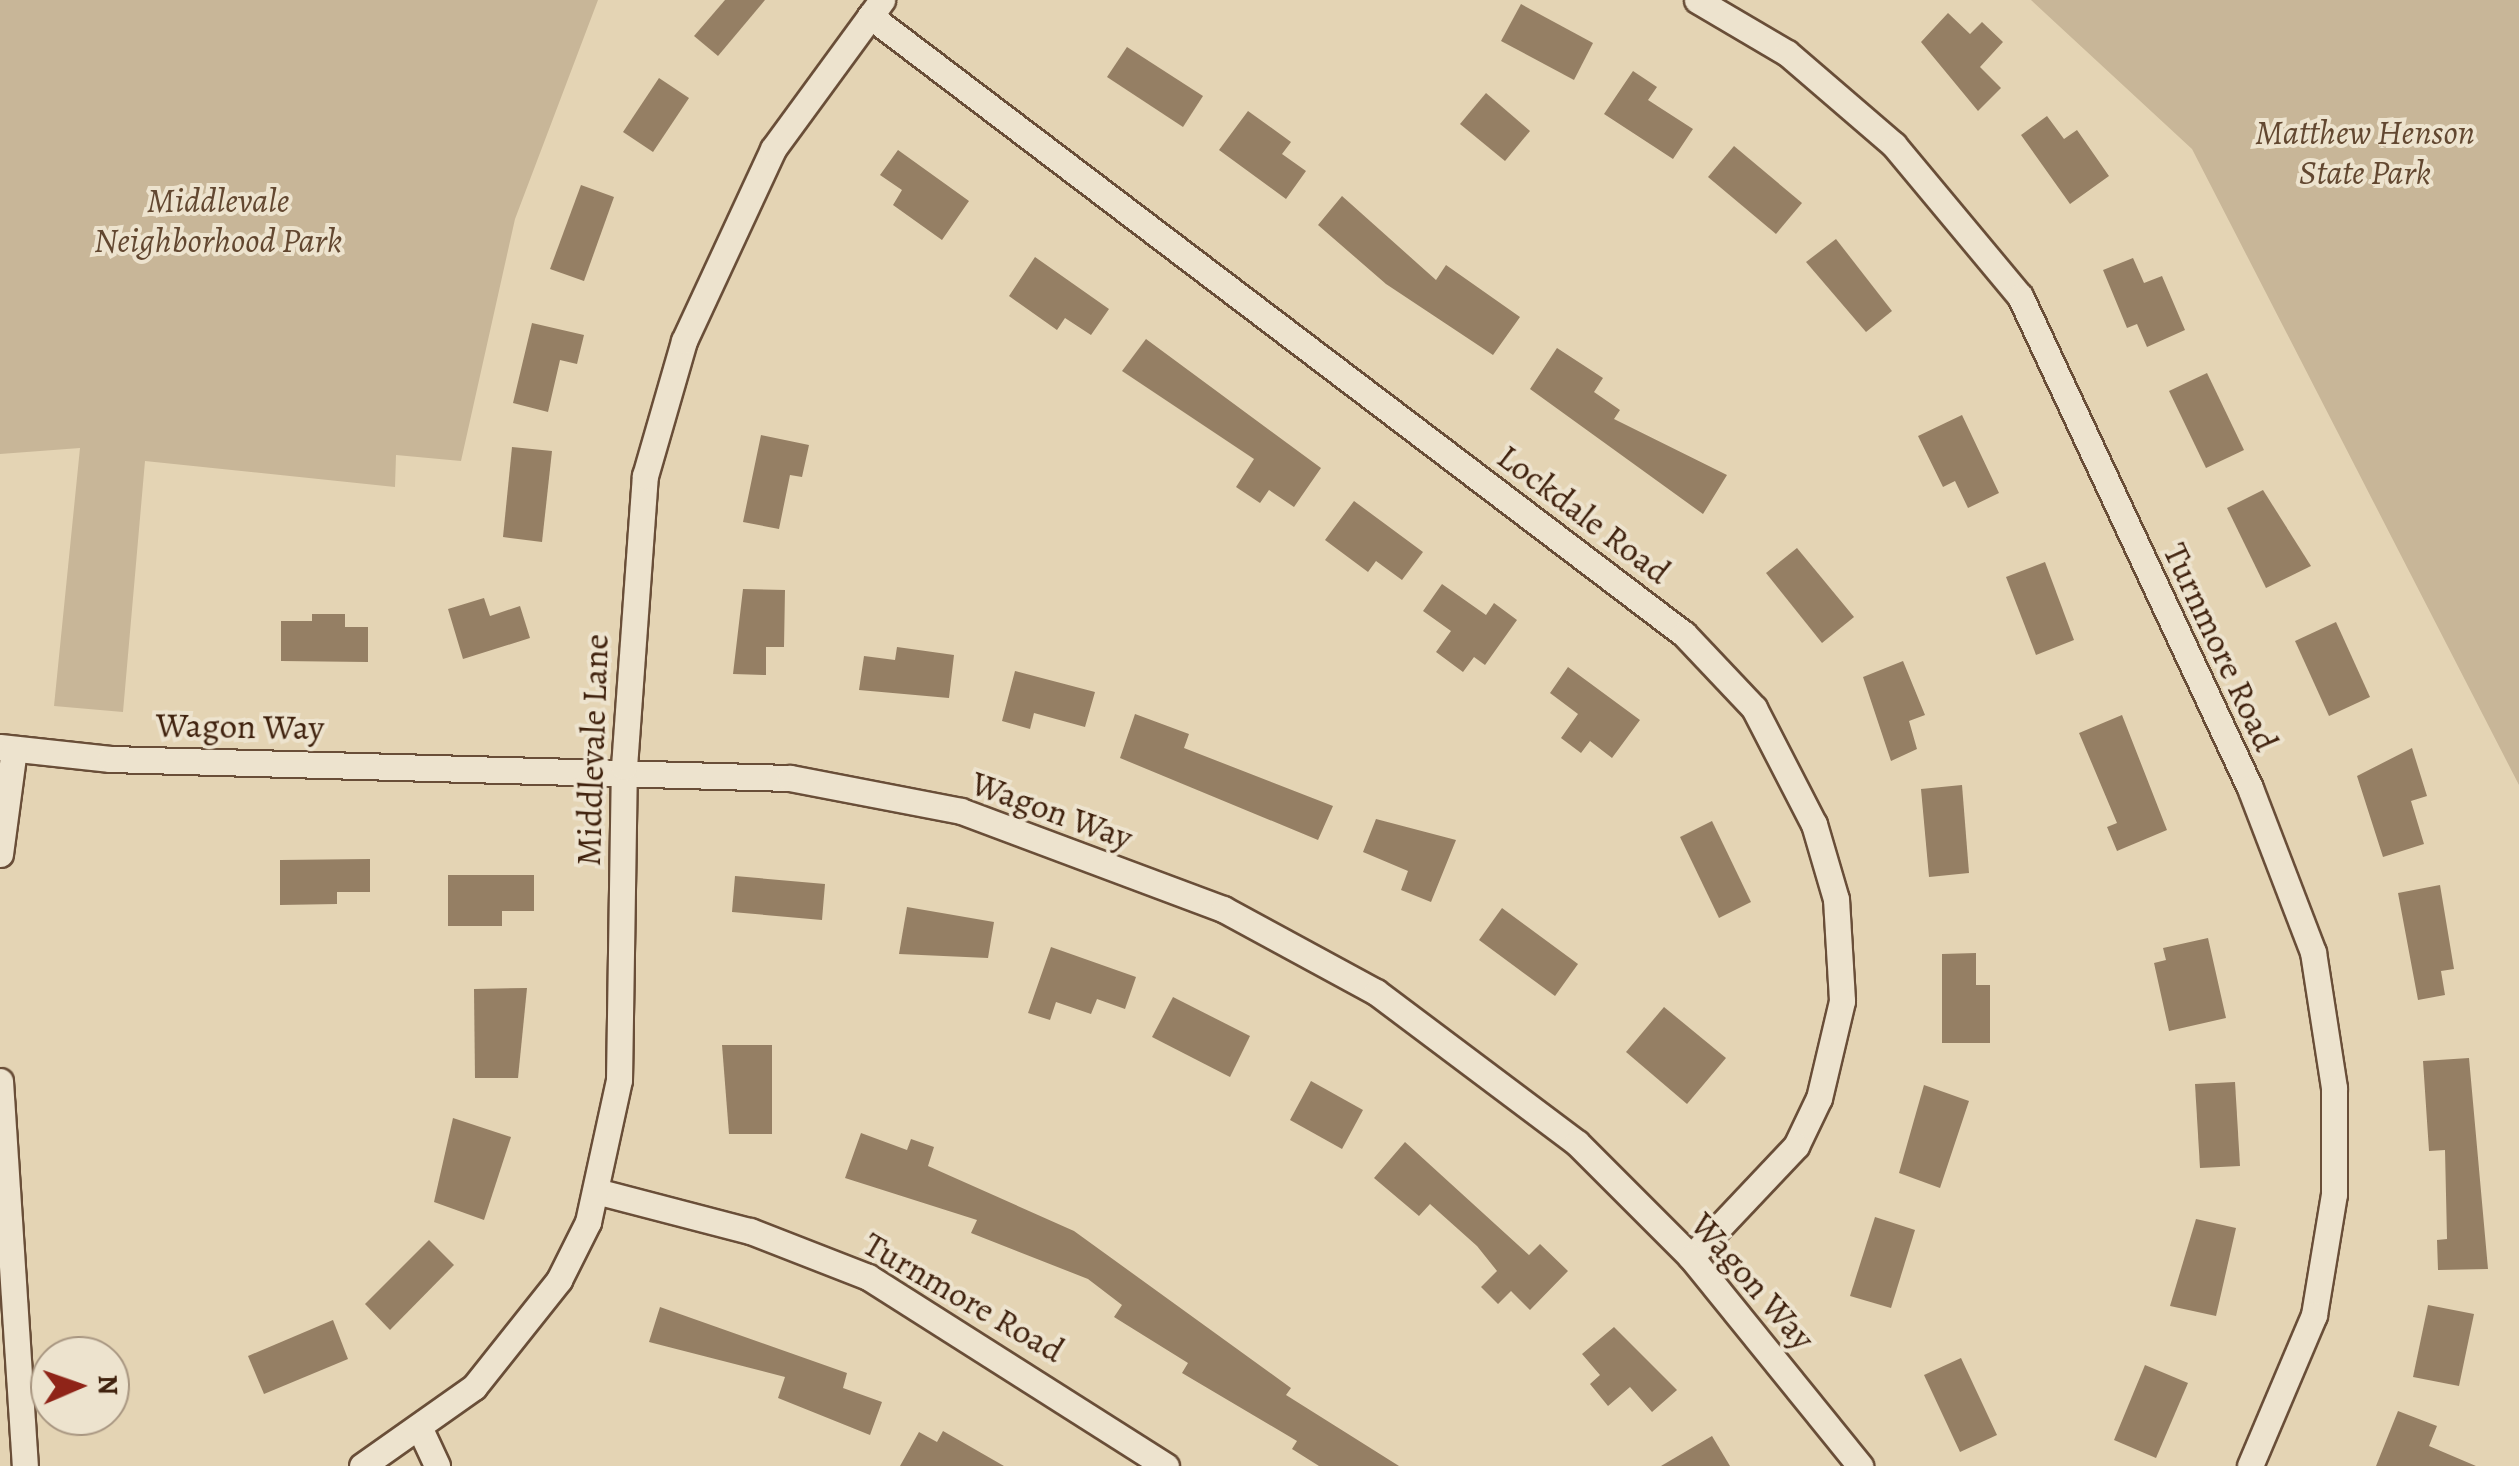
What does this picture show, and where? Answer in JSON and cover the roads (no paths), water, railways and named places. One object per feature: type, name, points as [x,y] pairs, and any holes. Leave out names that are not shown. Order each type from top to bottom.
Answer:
[{"type":"street","name":"Turnmore Road","points":[[1696,0],[1787,54],[1894,145],[2020,296],[2250,788],[2313,952],[2334,1088],[2334,1194],[2314,1315],[2250,1466]]},
{"type":"street","name":"Middlevale Lane","points":[[362,1466],[421,1431],[525,1329],[559,1280],[596,1191],[619,1080],[624,767],[635,546],[684,342],[773,150],[876,8]]},
{"type":"street","name":"Lockdale Road","points":[[876,8],[1684,634],[1754,708],[1825,862],[1842,1000],[1819,1098],[1796,1146],[1691,1257]]},
{"type":"street","name":"Wagon Way","points":[[7,748],[110,759],[624,767],[790,778],[961,811],[1223,910],[1376,992],[1498,1078],[1691,1257],[1860,1466]]},
{"type":"street","points":[[0,854],[7,748]]},
{"type":"street","points":[[0,1081],[25,1466]]},
{"type":"street","name":"Turnmore Road","points":[[596,1191],[750,1230],[868,1277],[1166,1466]]},
{"type":"street","points":[[421,1431],[437,1466]]},
{"type":"park label","name":"Matthew Henson State Park","points":[[2365,152]]},
{"type":"park label","name":"Middlevale Neighborhood Park","points":[[218,220]]}]
